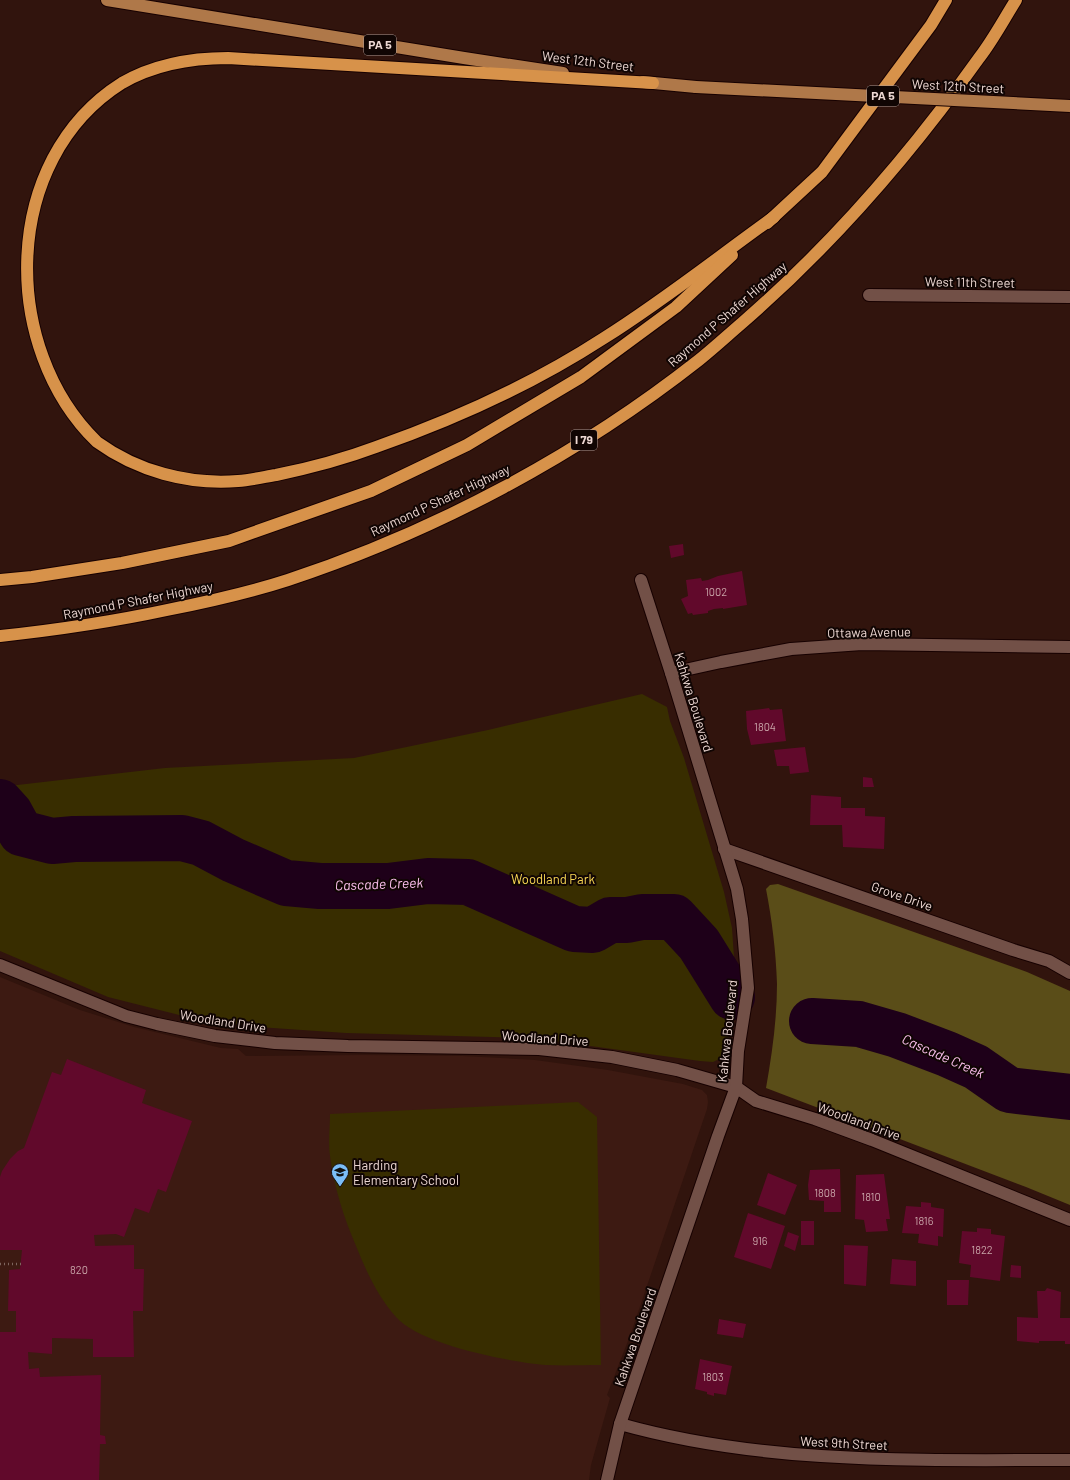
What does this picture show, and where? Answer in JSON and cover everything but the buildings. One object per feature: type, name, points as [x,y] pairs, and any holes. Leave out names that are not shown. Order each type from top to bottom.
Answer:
[{"type":"highway","points":[[0,580],[32,577],[122,563],[228,541],[370,491],[467,445],[581,377],[676,307],[822,172],[931,25],[946,0]]},
{"type":"highway","name":"Raymond P Shafer Highway","points":[[0,636],[83,627],[135,617],[209,602],[286,580],[347,558],[409,533],[486,497],[559,456],[635,408],[701,359],[772,297],[835,235],[904,157],[980,57],[1016,0]]},
{"type":"highway","points":[[36,170],[55,139],[75,117],[98,98],[124,81],[148,71],[173,62],[201,58],[236,58],[653,83]]},
{"type":"highway","points":[[45,388],[64,413],[85,433],[109,450],[132,463],[158,473],[184,479],[213,482],[239,481],[307,469],[360,453],[411,435],[511,391],[551,370],[606,337],[774,217]]},
{"type":"main road","name":"West 12th Street","points":[[107,0],[464,58],[558,72],[653,83],[696,87],[1070,106]]},
{"type":"street","name":"West 11th Street","points":[[869,295],[1070,297]]},
{"type":"street","name":"Kahkwa Boulevard","points":[[607,1480],[620,1424],[715,1144],[736,1087],[738,1051],[748,988],[742,919],[737,889],[641,580]]},
{"type":"street","name":"Ottawa Avenue","points":[[671,673],[791,649],[862,644],[1070,647]]},
{"type":"street","name":"Grove Drive","points":[[724,849],[1013,950],[1049,961],[1070,973]]},
{"type":"street","name":"Woodland Drive","points":[[0,965],[126,1016],[156,1024],[215,1036],[275,1043],[348,1046],[539,1049],[612,1057],[670,1068],[736,1087],[756,1101],[815,1119],[872,1140],[1070,1220]]},
{"type":"street","name":"West 9th Street","points":[[620,1424],[647,1432],[734,1448],[808,1456],[885,1460],[1070,1460]]},
{"type":"path","points":[[0,1264],[21,1264]]},
{"type":"shaded area","points":[[778,884],[1027,972],[1070,991],[1070,1205],[766,1088],[774,1036],[777,984],[776,960],[766,889],[770,885]]},
{"type":"shaded area","name":"Harding Elementary School","points":[[0,977],[80,1010],[134,1027],[221,1048],[238,1049],[246,1056],[463,1056],[535,1060],[608,1070],[683,1084],[702,1090],[707,1095],[707,1109],[631,1333],[607,1395],[610,1398],[591,1465],[589,1480],[0,1480]]},
{"type":"green space","name":"Woodland Park","points":[[642,694],[667,707],[670,721],[684,758],[724,892],[732,928],[735,972],[729,1034],[726,1048],[719,1059],[713,1062],[532,1038],[346,1033],[258,1027],[195,1019],[108,997],[0,951],[0,787],[165,768],[354,758],[488,730]]},
{"type":"green space","points":[[578,1102],[597,1117],[601,1365],[546,1365],[489,1356],[445,1344],[424,1336],[408,1327],[396,1317],[378,1292],[364,1265],[347,1224],[337,1191],[330,1156],[330,1114]]},
{"type":"waterway","name":"Cascade Creek","points":[[0,802],[10,813],[21,833],[52,841],[74,839],[182,838],[201,843],[233,860],[286,883],[320,886],[388,886],[428,881],[468,882],[574,929],[593,930],[610,920],[627,920],[642,917],[674,917],[699,944],[732,997]]},
{"type":"waterway","name":"Cascade Creek","points":[[812,1021],[859,1024],[897,1035],[976,1067],[1009,1090],[1070,1097]]},
{"type":"place","name":"Harding Elementary School","points":[[340,1187]]}]
